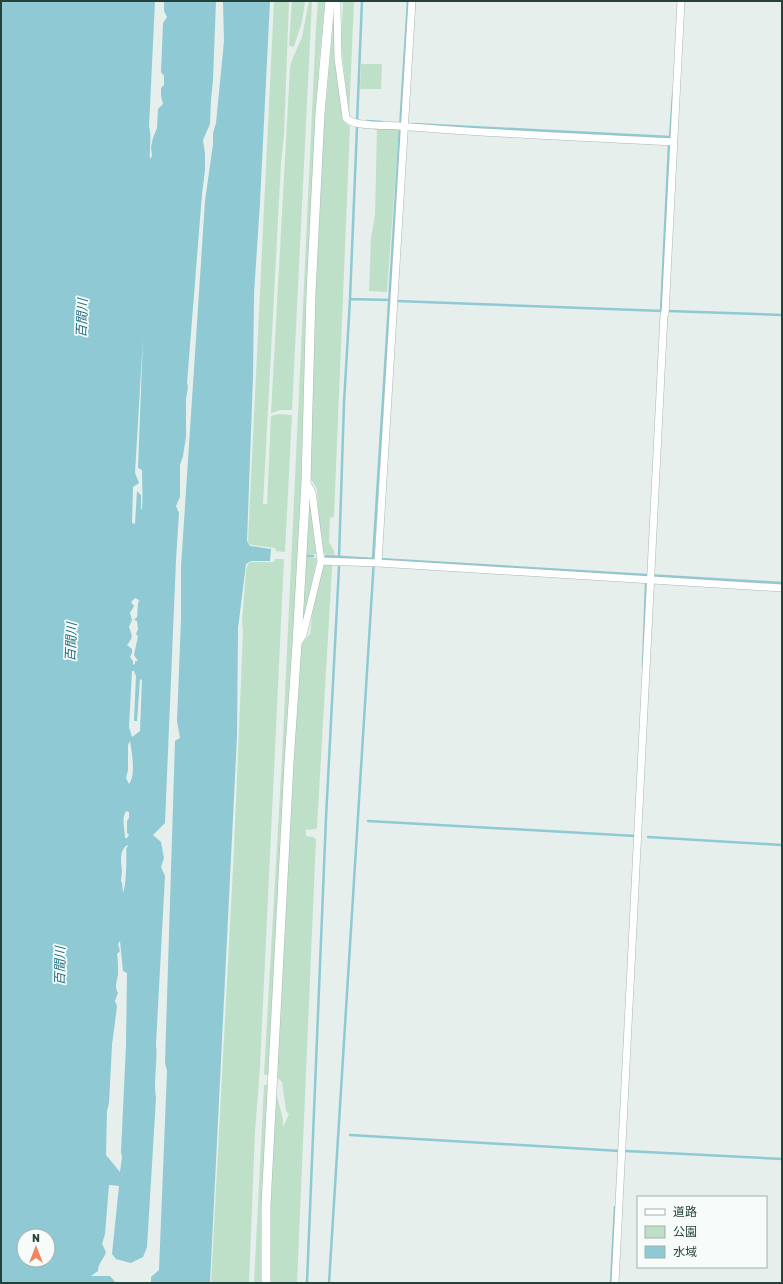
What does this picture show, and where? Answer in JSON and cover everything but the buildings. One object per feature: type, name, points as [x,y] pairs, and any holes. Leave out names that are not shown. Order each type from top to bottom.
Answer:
[{"type":"street","points":[[266,1283],[266,1205],[287,786],[306,482],[311,293],[320,113],[330,1]]},
{"type":"street","points":[[335,1],[337,5],[338,58],[346,118],[348,121],[356,124],[403,125],[673,142]]},
{"type":"street","points":[[376,561],[412,1]]},
{"type":"street","points":[[615,1283],[681,1]]},
{"type":"street","points":[[297,644],[303,635],[321,561],[312,492],[306,482]]},
{"type":"street","points":[[321,561],[376,561],[651,577],[782,588]]},
{"type":"green space","points":[[274,1],[289,1],[284,135],[281,163],[263,504],[267,504],[271,416],[279,414],[292,415],[285,552],[276,551],[275,548],[252,545],[249,544],[248,540]]},
{"type":"green space","points":[[292,1],[305,1],[302,22],[294,46],[292,47],[289,45]]},
{"type":"green space","points":[[309,1],[312,1],[292,410],[281,410],[271,413],[290,68],[302,37]]},
{"type":"green space","points":[[318,1],[325,1],[319,64],[311,205],[299,558],[285,757],[268,1075],[266,1075],[264,1074],[282,758]]},
{"type":"green space","points":[[341,1],[354,1],[349,117],[341,43],[343,4]]},
{"type":"green space","points":[[334,15],[336,58],[345,123],[350,126],[334,517],[330,518],[329,542],[334,551],[334,555],[323,554],[319,529],[317,489],[310,478],[311,406],[322,147]]},
{"type":"green space","points":[[361,64],[382,64],[381,89],[360,89]]},
{"type":"green space","points":[[374,126],[399,128],[387,292],[369,291],[371,238],[375,215],[377,130],[374,130]]},
{"type":"green space","points":[[308,503],[310,503],[317,554],[306,555]]},
{"type":"green space","points":[[306,557],[317,558],[304,621],[302,621]]},
{"type":"green space","points":[[275,559],[284,559],[260,1067],[255,1132],[249,1283],[211,1283],[234,849],[243,632],[242,622],[246,570],[248,564],[251,562],[274,562]]},
{"type":"green space","points":[[326,564],[332,564],[332,568],[317,827],[316,829],[306,830],[306,836],[316,839],[297,1283],[271,1283],[270,1203],[275,1089],[283,1119],[283,1127],[289,1114],[286,1111],[282,1082],[277,1077],[283,965],[284,898],[301,645],[310,634],[314,599],[322,568]]},
{"type":"green space","points":[[264,1085],[267,1085],[268,1087],[261,1222],[262,1283],[254,1283]]},
{"type":"water","name":"百間川","points":[[1,1],[155,1],[149,127],[150,159],[152,156],[151,147],[153,138],[157,128],[158,109],[163,104],[161,88],[164,85],[164,76],[161,72],[163,23],[167,17],[164,11],[164,1],[216,1],[210,124],[203,140],[205,170],[187,383],[186,437],[180,465],[180,497],[176,506],[179,513],[165,823],[153,835],[161,842],[164,858],[161,867],[165,876],[156,1044],[156,1098],[147,1247],[143,1257],[131,1263],[116,1259],[112,1254],[119,1186],[109,1185],[105,1234],[102,1244],[106,1252],[98,1271],[91,1276],[110,1276],[116,1283],[1,1283]],"holes":[[[143,337],[138,468],[142,470],[142,508],[141,510],[141,495],[137,491],[135,524],[132,523],[133,487],[139,483],[135,473]],[[135,598],[139,600],[137,617],[134,620],[137,621],[138,629],[136,634],[138,636],[134,655],[138,661],[135,661],[135,664],[133,665],[133,661],[130,657],[132,649],[127,645],[132,638],[129,627],[132,620],[130,613],[134,606],[131,602]],[[132,671],[134,671],[136,676],[134,721],[137,721],[140,679],[142,680],[140,731],[132,737],[129,727]],[[130,741],[133,770],[129,784],[126,778],[128,770],[128,745]],[[126,811],[129,812],[129,818],[127,821],[127,833],[129,835],[127,838],[125,838]],[[127,845],[128,846],[126,849],[126,879],[123,893],[121,881],[121,857],[124,848]],[[120,941],[123,971],[127,973],[126,1045],[122,1157],[120,1172],[106,1155],[107,1111],[109,1103],[112,1045],[117,1006],[115,1001],[118,993],[116,987],[118,974],[117,954],[120,951],[118,944]]]},
{"type":"water","points":[[223,1],[270,1],[254,294],[253,377],[247,541],[250,546],[271,549],[270,561],[251,561],[246,564],[238,628],[237,736],[210,1283],[151,1283],[151,1277],[159,1270],[167,1071],[165,1063],[175,741],[180,738],[177,721],[181,619],[181,567],[205,201],[213,144],[213,133],[216,123],[224,41]]},
{"type":"waterway","points":[[357,122],[362,1]]},
{"type":"waterway","points":[[373,559],[408,1]]},
{"type":"waterway","points":[[670,138],[673,95]]},
{"type":"waterway","points":[[367,121],[382,122]]},
{"type":"waterway","points":[[413,124],[670,137]]},
{"type":"waterway","points":[[339,558],[344,403],[357,127]]},
{"type":"waterway","points":[[661,312],[669,145]]},
{"type":"waterway","points":[[350,299],[390,300]]},
{"type":"waterway","points":[[397,301],[663,311]]},
{"type":"waterway","points":[[668,311],[782,315]]},
{"type":"waterway","points":[[307,556],[313,556]]},
{"type":"waterway","points":[[326,556],[374,559]]},
{"type":"waterway","points":[[329,1283],[374,559]]},
{"type":"waterway","points":[[379,559],[782,583]]},
{"type":"waterway","points":[[307,1283],[326,818],[339,567]]},
{"type":"waterway","points":[[643,667],[646,584]]},
{"type":"waterway","points":[[368,821],[636,836]]},
{"type":"waterway","points":[[648,837],[782,845]]},
{"type":"waterway","points":[[350,1135],[620,1151]]},
{"type":"waterway","points":[[626,1151],[782,1159]]},
{"type":"waterway","points":[[611,1283],[615,1207]]}]
